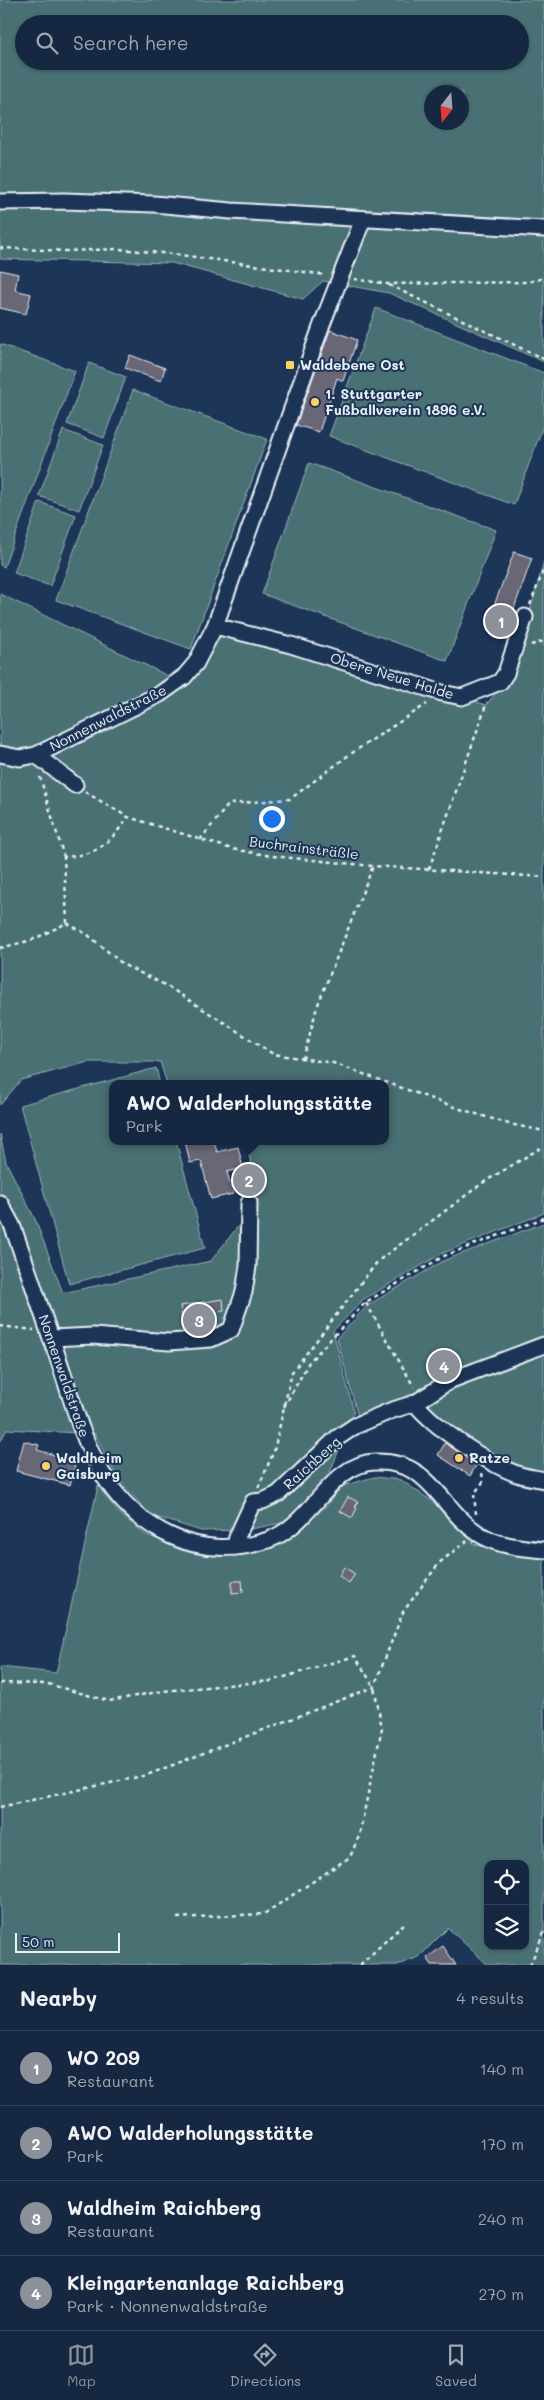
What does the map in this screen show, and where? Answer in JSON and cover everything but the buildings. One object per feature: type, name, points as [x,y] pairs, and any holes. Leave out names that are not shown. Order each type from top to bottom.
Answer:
[{"type":"street","points":[[0,202],[64,201],[154,204],[231,211],[544,229]]},
{"type":"street","name":"Nonnenwaldstraße","points":[[0,754],[20,758],[36,755],[160,694],[184,677],[200,657],[215,626],[363,219]]},
{"type":"street","name":"Obere Neue Halde","points":[[215,626],[291,645],[442,693],[462,697],[500,682],[506,673],[525,617]]},
{"type":"street","points":[[36,755],[76,786]]},
{"type":"street","name":"Nonnenwaldstraße","points":[[0,1203],[12,1225],[85,1440],[106,1480],[128,1510],[160,1531],[185,1542],[209,1547],[235,1547],[269,1540],[297,1523],[345,1472],[372,1462],[388,1462],[407,1467],[423,1476],[478,1533],[494,1542],[514,1547],[544,1550]]},
{"type":"street","points":[[50,1334],[169,1342],[210,1339],[231,1330],[244,1292],[248,1266],[250,1203]]},
{"type":"street","name":"Raichberg","points":[[253,1502],[263,1501],[278,1494],[337,1438],[355,1426],[390,1410],[418,1401],[452,1380],[544,1345]]},
{"type":"street","points":[[418,1401],[423,1413],[481,1456],[517,1474],[544,1480]]},
{"type":"street","points":[[235,1547],[237,1537],[253,1502]]},
{"type":"path","points":[[0,248],[66,251],[119,249],[173,254],[388,284],[528,282],[544,278]]},
{"type":"path","points":[[388,284],[544,359]]},
{"type":"path","points":[[525,617],[544,569]]},
{"type":"path","points":[[429,869],[476,738],[492,686]]},
{"type":"path","points":[[200,840],[229,804],[290,799],[349,755],[442,693]]},
{"type":"path","points":[[36,755],[40,776],[64,857],[67,923]]},
{"type":"path","name":"Buchrainsträßle","points":[[76,786],[99,802],[128,817],[232,849],[272,856],[374,866],[544,877]]},
{"type":"path","points":[[64,857],[79,856],[98,850],[107,843],[128,817]]},
{"type":"path","points":[[303,1059],[317,1007],[374,866]]},
{"type":"path","points":[[0,948],[32,940],[67,923]]},
{"type":"path","points":[[67,923],[88,935],[124,965],[167,986],[273,1054],[333,1064],[378,1080]]},
{"type":"path","points":[[389,1084],[509,1124],[544,1131]]},
{"type":"path","points":[[253,1502],[274,1451],[281,1412],[292,1372],[378,1261],[484,1182],[544,1146]]},
{"type":"path","points":[[281,1412],[309,1362],[366,1302],[444,1256],[544,1218]]},
{"type":"path","points":[[366,1302],[418,1401]]},
{"type":"path","points":[[0,1326],[50,1334]]},
{"type":"path","points":[[0,1807],[147,1775],[374,1687],[403,1612],[438,1563],[478,1533],[474,1494],[483,1482],[481,1456]]},
{"type":"path","points":[[0,1683],[48,1684],[109,1701],[163,1691],[271,1681],[356,1656],[374,1687],[382,1728],[358,1836],[350,1857],[264,1914],[175,1918]]},
{"type":"path","points":[[360,1965],[406,1922]]},
{"type":"path","points":[[530,1965],[544,1932]]},
{"type":"green space","points":[[0,0],[544,0],[544,362],[389,293],[323,281],[303,299],[172,263],[0,259]]},
{"type":"green space","points":[[376,308],[544,373],[544,423],[514,505],[329,436]]},
{"type":"green space","points":[[0,344],[75,371],[4,567],[0,565]]},
{"type":"green space","points":[[89,363],[126,377],[104,438],[67,424]]},
{"type":"green space","points":[[133,390],[267,439],[191,649],[56,600]]},
{"type":"green space","points":[[63,430],[103,445],[79,510],[39,496]]},
{"type":"green space","points":[[309,463],[496,530],[447,661],[262,594]]},
{"type":"green space","points":[[39,502],[76,515],[50,586],[14,573]]},
{"type":"green space","points":[[544,561],[544,1213],[443,1253],[364,1299],[333,1331],[354,1412],[329,1475],[315,1495],[282,1523],[246,1530],[201,1531],[150,1515],[117,1478],[95,1434],[7,1429],[0,1442],[0,1134],[6,1162],[35,1219],[63,1293],[211,1261],[259,1199],[247,1145],[389,1145],[389,1080],[166,1080],[160,1062],[88,1062],[21,1080],[0,1105],[0,594],[168,676],[185,665],[228,621],[486,705],[513,672]]},
{"type":"green space","points":[[156,1068],[159,1080],[112,1080]]},
{"type":"green space","points":[[109,1081],[109,1145],[177,1145],[205,1248],[69,1284],[20,1105]]},
{"type":"green space","points":[[544,1223],[544,1473],[520,1467],[476,1444],[437,1416],[415,1394],[358,1417],[337,1338],[368,1305],[445,1260]]},
{"type":"green space","points":[[374,1477],[401,1480],[436,1504],[474,1544],[511,1554],[544,1558],[544,1965],[488,1965],[448,1928],[419,1957],[397,1965],[0,1965],[0,1667],[56,1673],[98,1486],[119,1513],[146,1535],[198,1553],[244,1552],[288,1539],[325,1507],[342,1486]]},
{"type":"place","name":"Waldebene Ost","points":[[290,365]]},
{"type":"place","name":"1. Stuttgarter Fußballverein 1896 e.V.","points":[[315,402]]},
{"type":"place","name":"WO 209","points":[[501,621]]},
{"type":"place","name":"AWO Walderholungsstätte","points":[[249,1180]]},
{"type":"place","name":"Waldheim Raichberg","points":[[199,1320]]},
{"type":"place","name":"Kleingartenanlage Raichberg","points":[[444,1366]]},
{"type":"place","name":"Ratze","points":[[459,1458]]},
{"type":"place","name":"Waldheim Gaisburg","points":[[46,1466]]}]
